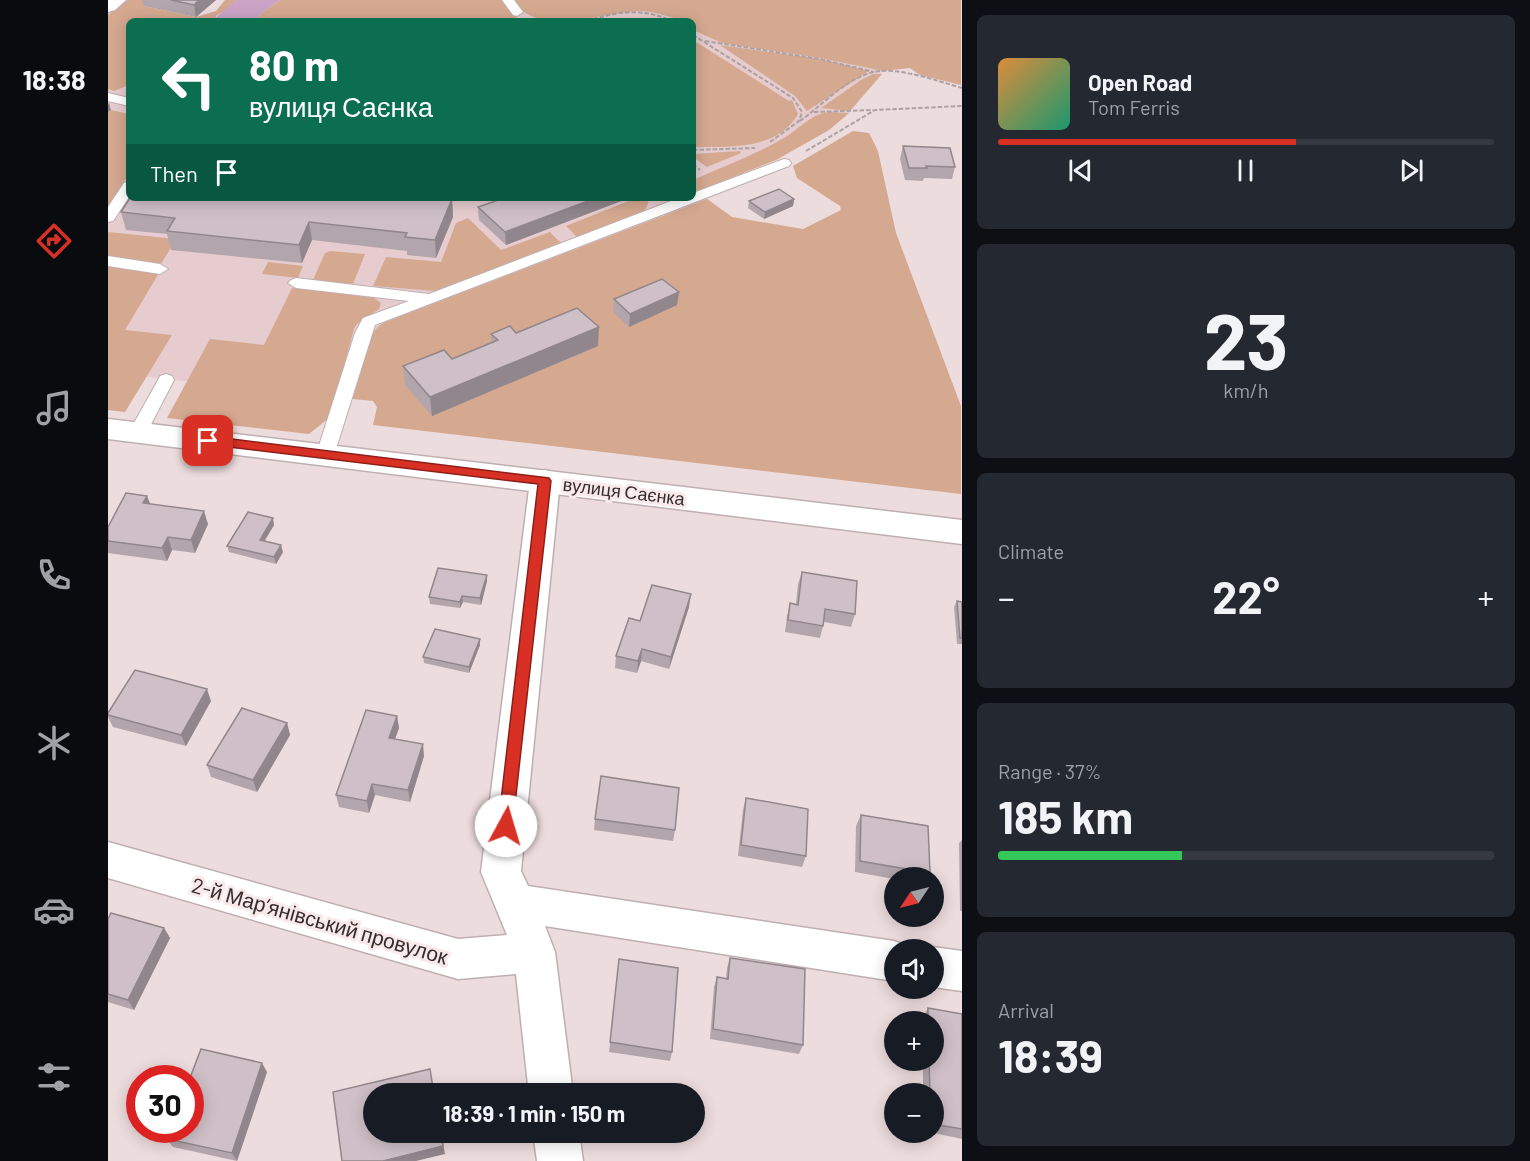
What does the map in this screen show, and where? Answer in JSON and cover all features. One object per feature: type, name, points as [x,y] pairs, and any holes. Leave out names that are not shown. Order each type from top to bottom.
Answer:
[{"type":"street","points":[[108,6],[116,0]]},
{"type":"street","name":"вулиця Саєнка","points":[[108,429],[962,532]]},
{"type":"street","points":[[545,481],[501,872],[516,903],[534,952],[551,1083]]},
{"type":"street","name":"2-й Марʼянівський провулок","points":[[108,860],[458,959],[534,952]]},
{"type":"street","points":[[516,903],[884,959]]},
{"type":"street","points":[[944,968],[962,971]]},
{"type":"street","points":[[558,1143],[560,1161]]},
{"type":"lane","points":[[508,0],[517,12]]},
{"type":"lane","points":[[108,97],[126,101]]},
{"type":"lane","points":[[696,193],[784,163]]},
{"type":"lane","points":[[108,218],[126,191]]},
{"type":"lane","points":[[325,455],[365,327],[376,319],[665,203]]},
{"type":"lane","points":[[108,261],[160,269]]},
{"type":"lane","points":[[296,283],[431,298]]},
{"type":"lane","points":[[138,432],[166,380]]},
{"type":"path","points":[[599,18],[618,13],[638,12],[652,13],[663,18]]},
{"type":"path","points":[[696,37],[793,98],[802,112],[799,121]]},
{"type":"path","points":[[700,40],[820,58],[875,72],[911,75],[962,88]]},
{"type":"path","points":[[769,142],[853,82],[875,72]]},
{"type":"path","points":[[811,113],[962,106]]},
{"type":"path","points":[[784,163],[875,110]]},
{"type":"path","points":[[696,150],[759,147],[745,154]]},
{"type":"shaded area","points":[[128,0],[151,0],[144,6],[196,17],[216,11],[225,0],[237,0],[216,18],[126,18],[126,86],[114,91],[108,89],[108,15]]},
{"type":"shaded area","points":[[237,0],[280,0],[260,14],[258,18],[215,18]]},
{"type":"shaded area","points":[[280,0],[506,0],[516,16],[516,18],[258,18],[260,14]]},
{"type":"shaded area","points":[[515,0],[961,0],[961,85],[920,75],[910,68],[883,71],[820,58],[722,43],[696,31],[696,18],[675,18],[640,11],[590,18],[537,18],[524,12]]},
{"type":"shaded area","points":[[705,4],[883,66],[882,74],[845,117],[829,130],[776,160],[697,191],[732,217],[379,401],[108,373],[108,39],[126,39],[126,201],[696,201],[696,18],[505,18],[519,10]]},
{"type":"shaded area","points":[[696,42],[789,101],[792,100],[798,114],[789,126],[765,140],[721,147],[696,147]]},
{"type":"shaded area","points":[[720,45],[820,59],[869,71],[807,111],[795,96]]},
{"type":"shaded area","points":[[873,74],[882,74],[850,111],[821,108],[861,80]]},
{"type":"shaded area","points":[[111,110],[126,113],[126,179],[108,206],[108,112]]},
{"type":"shaded area","points":[[849,113],[829,130],[776,160],[696,192],[696,179],[773,144],[810,119],[822,114]]},
{"type":"shaded area","points":[[853,131],[869,133],[878,151],[896,233],[961,406],[961,494],[373,425],[377,407],[373,401],[353,399],[366,346],[377,328],[385,322],[707,199],[732,217],[803,229],[841,210],[840,206],[797,178],[793,166]]},
{"type":"shaded area","points":[[740,151],[741,153],[707,167],[696,159],[696,154]]},
{"type":"shaded area","points":[[628,201],[648,201],[646,208],[639,215],[578,238],[566,226]]},
{"type":"shaded area","points":[[468,218],[501,250],[550,232],[562,244],[435,291],[373,286],[386,257],[441,262],[456,223]]},
{"type":"shaded area","points":[[108,232],[176,239],[161,264],[108,257]]},
{"type":"shaded area","points":[[330,251],[365,254],[353,284],[313,280],[325,253]]},
{"type":"shaded area","points":[[268,262],[303,266],[298,278],[262,274]]},
{"type":"shaded area","points":[[108,267],[159,273],[125,330],[172,335],[125,412],[108,410]]},
{"type":"shaded area","points":[[292,288],[365,295],[381,303],[379,309],[357,324],[354,329],[330,417],[309,434],[167,418],[210,339],[264,345]]},
{"type":"building","points":[[171,0],[199,0],[194,5]]},
{"type":"building","points":[[903,146],[950,148],[955,167],[909,168]]},
{"type":"building","points":[[779,189],[794,199],[765,212],[749,201]]},
{"type":"building","points":[[128,201],[451,201],[435,240],[405,237],[407,233],[309,222],[299,245],[167,231],[175,218],[121,212]]},
{"type":"building","points":[[495,201],[588,201],[505,232],[478,207]]},
{"type":"building","points":[[662,279],[679,292],[630,314],[614,299]]},
{"type":"building","points":[[577,308],[599,327],[430,397],[403,366],[444,350],[452,359],[498,340],[491,334],[510,326],[516,333]]},
{"type":"building","points":[[126,493],[147,496],[143,503],[204,511],[191,540],[168,537],[162,548],[108,541],[108,527]]},
{"type":"building","points":[[248,512],[273,518],[260,540],[281,545],[274,557],[227,546]]},
{"type":"building","points":[[438,568],[487,575],[480,598],[462,596],[460,602],[429,597]]},
{"type":"building","points":[[802,572],[857,581],[855,614],[825,609],[823,626],[788,620],[790,603],[798,605]]},
{"type":"building","points":[[652,585],[691,594],[671,657],[642,649],[638,661],[616,656],[629,618],[640,621]]},
{"type":"building","points":[[957,601],[962,602],[962,638],[960,638]]},
{"type":"building","points":[[435,629],[480,639],[469,667],[423,657]]},
{"type":"building","points":[[135,670],[207,689],[181,735],[108,715]]},
{"type":"building","points":[[242,708],[287,723],[253,780],[207,765]]},
{"type":"building","points":[[366,710],[397,716],[389,738],[423,744],[408,790],[372,784],[367,801],[336,795]]},
{"type":"building","points":[[601,776],[679,788],[675,830],[595,819]]},
{"type":"building","points":[[746,798],[808,809],[806,856],[741,845]]},
{"type":"building","points":[[861,815],[928,826],[930,867],[895,867],[860,861]]},
{"type":"building","points":[[111,913],[164,928],[128,1000],[108,994],[108,919]]},
{"type":"building","points":[[730,958],[805,969],[803,1045],[713,1029],[717,977],[728,979]]},
{"type":"building","points":[[619,959],[678,968],[672,1052],[610,1042]]},
{"type":"building","points":[[928,1008],[962,1014],[962,1129],[944,1126],[944,1083],[930,1083],[929,1071],[944,1071],[944,1011],[928,1011]]},
{"type":"building","points":[[201,1049],[262,1063],[232,1153],[186,1143],[204,1143],[204,1065],[195,1065]]},
{"type":"building","points":[[430,1069],[432,1083],[371,1083]]},
{"type":"building","points":[[363,1085],[363,1143],[443,1143],[443,1146],[383,1161],[342,1161],[333,1092]]},
{"type":"route","points":[[208,441],[545,481],[506,826]]}]
